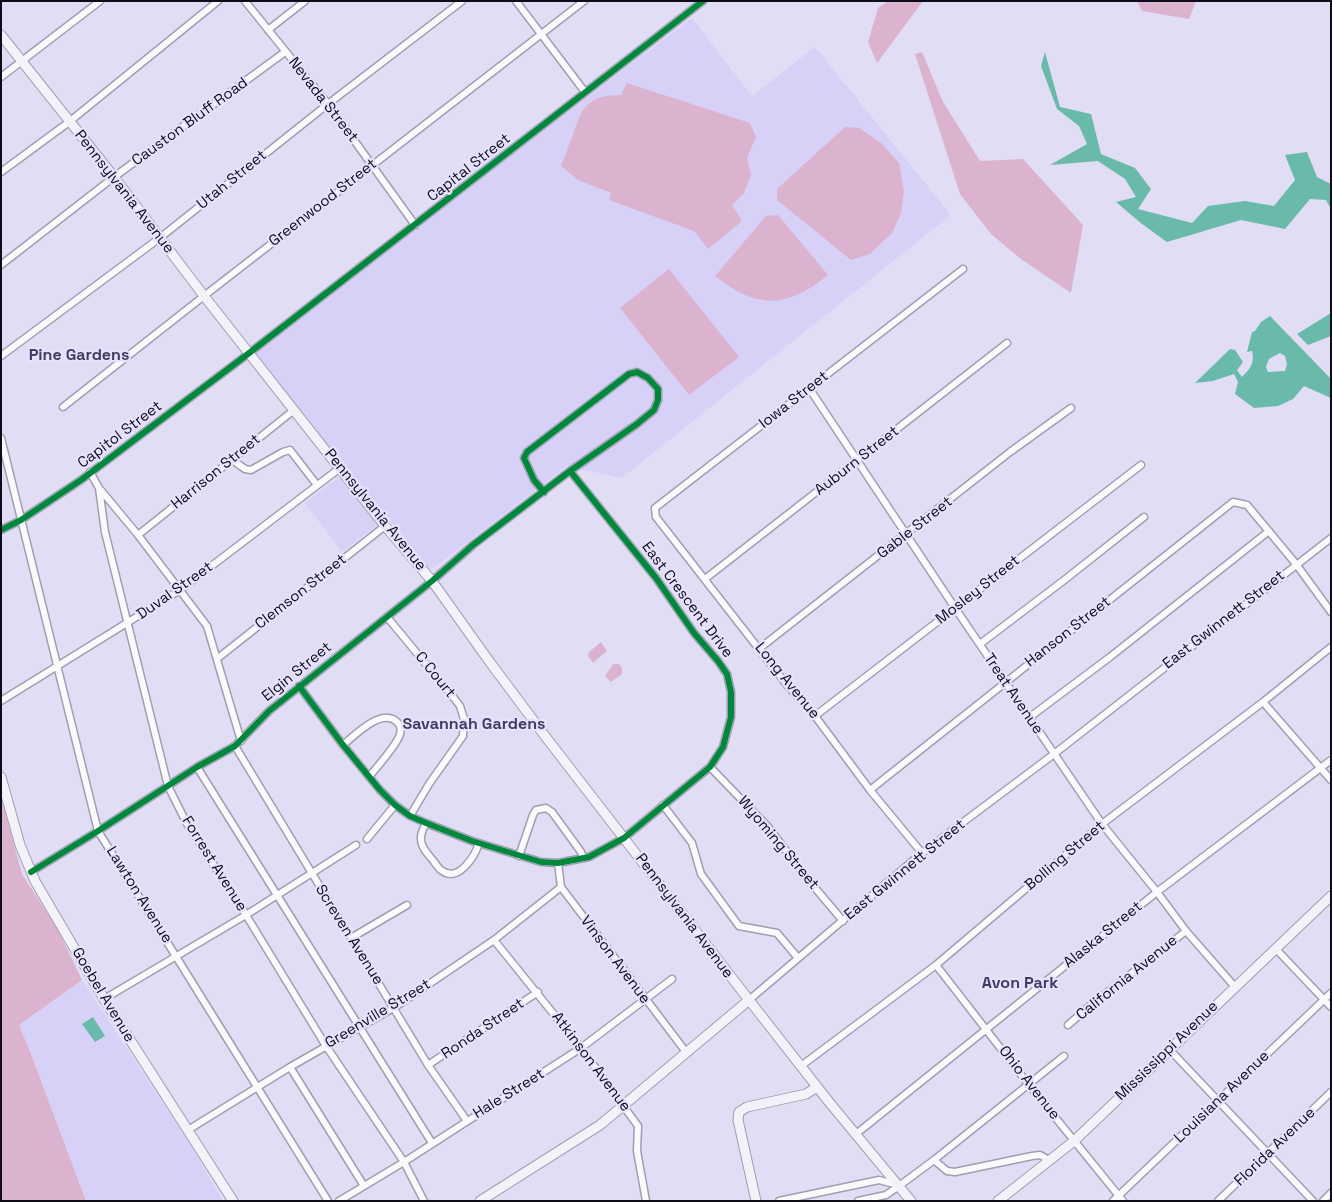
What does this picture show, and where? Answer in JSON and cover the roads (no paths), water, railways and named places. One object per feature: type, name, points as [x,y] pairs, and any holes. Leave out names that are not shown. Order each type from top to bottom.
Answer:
[{"type":"main road","name":"Pennsylvania Avenue","points":[[1,35],[114,177],[204,296],[385,526],[432,580],[489,661],[624,838],[817,1087],[911,1201]]},
{"type":"main road","name":"Goebel Avenue","points":[[1,777],[20,845],[30,872],[104,999],[233,1201]]},
{"type":"main road","name":"Mississippi Avenue","points":[[998,1201],[1074,1141],[1331,896]]},
{"type":"main road","name":"East Gwinnett Street","points":[[480,1201],[600,1125],[749,1000]]},
{"type":"main road","points":[[756,1201],[738,1120],[739,1112],[747,1107],[806,1094],[817,1087]]},
{"type":"street","points":[[1,77],[100,1]]},
{"type":"street","points":[[1,172],[69,122],[218,1]]},
{"type":"street","name":"Nevada Street","points":[[245,1],[328,104],[415,225]]},
{"type":"street","points":[[268,30],[305,1]]},
{"type":"street","name":"Utah Street","points":[[1,356],[160,237],[462,1]]},
{"type":"street","points":[[516,1],[585,92]]},
{"type":"street","name":"Greenwood Street","points":[[63,407],[584,1]]},
{"type":"street","name":"Capital Street","points":[[249,353],[703,1]]},
{"type":"street","name":"Causton Bluff Road","points":[[1,265],[114,177],[285,52]]},
{"type":"street","name":"Iowa Street","points":[[655,508],[963,269]]},
{"type":"street","name":"Auburn Street","points":[[706,579],[1007,343]]},
{"type":"street","name":"Capitol Street","points":[[1,530],[21,520],[90,472],[249,353]]},
{"type":"street","name":"Elgin Street","points":[[30,872],[197,767],[235,746],[268,711],[387,617],[473,545],[654,410],[658,400],[658,389],[648,378],[637,372],[628,374],[527,452],[524,458],[526,466],[544,492]]},
{"type":"street","name":"Treat Avenue","points":[[809,388],[955,608],[1102,824],[1158,892],[1186,931],[1235,987]]},
{"type":"street","name":"Gable Street","points":[[760,648],[1010,452],[1070,408]]},
{"type":"street","name":"Harrison Street","points":[[138,535],[294,410]]},
{"type":"street","name":"Lawton Avenue","points":[[1,438],[98,831],[177,955],[328,1201]]},
{"type":"street","points":[[231,459],[244,469],[250,470],[290,450],[318,485]]},
{"type":"street","name":"Mosley Street","points":[[815,716],[1141,465]]},
{"type":"street","name":"Duval Street","points":[[1,701],[180,590],[340,468]]},
{"type":"street","name":"East Crescent Drive","points":[[299,686],[369,777],[395,805],[410,816],[480,843],[541,862],[558,862],[589,857],[624,838],[710,767],[723,747],[731,717],[731,692],[727,674],[718,661],[694,632],[656,578],[570,471]]},
{"type":"street","points":[[90,472],[99,488],[138,535],[207,626],[241,741]]},
{"type":"street","name":"Forrest Avenue","points":[[99,488],[105,532],[168,786],[186,822],[246,915],[326,1046],[404,1162],[424,1201]]},
{"type":"street","name":"Hanson Street","points":[[870,790],[1233,502],[1247,505],[1268,531]]},
{"type":"street","name":"Long Avenue","points":[[655,508],[656,517],[787,685],[815,716],[870,790],[922,853]]},
{"type":"street","points":[[980,644],[1144,518]]},
{"type":"street","name":"Clemson Street","points":[[218,658],[385,526]]},
{"type":"street","points":[[1030,718],[1268,531],[1296,564],[1331,612]]},
{"type":"street","name":"East Gwinnett Street","points":[[749,1000],[922,853],[1054,754],[1331,538]]},
{"type":"street","name":"C Court","points":[[387,617],[460,706],[464,719],[462,736],[429,784],[410,816]]},
{"type":"street","name":"Bolling Street","points":[[801,1066],[936,965],[1102,824],[1263,702],[1331,647]]},
{"type":"street","points":[[1263,702],[1331,780]]},
{"type":"street","points":[[343,745],[378,718],[390,718],[400,724],[401,730],[395,743],[369,777]]},
{"type":"street","name":"Screven Avenue","points":[[235,746],[428,1065],[467,1120]]},
{"type":"street","name":"Alaska Street","points":[[856,1134],[1158,892],[1331,760]]},
{"type":"street","points":[[197,767],[432,1143]]},
{"type":"street","name":"Wyoming Street","points":[[710,767],[769,828],[805,876],[843,920]]},
{"type":"street","points":[[367,838],[395,805]]},
{"type":"street","points":[[663,805],[692,843],[697,864],[706,882],[739,926],[777,933],[798,958]]},
{"type":"street","points":[[519,856],[533,815],[536,810],[546,808],[552,812],[582,852],[583,857]]},
{"type":"street","points":[[426,823],[421,833],[420,840],[422,845],[442,870],[448,873],[460,870],[472,860],[480,843]]},
{"type":"street","points":[[104,999],[246,915],[356,845]]},
{"type":"street","name":"Vinson Avenue","points":[[558,862],[561,887],[686,1052]]},
{"type":"street","name":"Greenville Street","points":[[188,1130],[290,1067],[394,1007],[494,940],[561,887]]},
{"type":"street","points":[[351,938],[407,905]]},
{"type":"street","name":"California Avenue","points":[[1068,1025],[1186,931]]},
{"type":"street","name":"Atkinson Avenue","points":[[494,940],[538,992],[638,1126],[636,1151],[646,1201]]},
{"type":"street","points":[[1276,948],[1331,1007]]},
{"type":"street","name":"Ohio Avenue","points":[[936,965],[1029,1085],[1121,1198]]},
{"type":"street","name":"Hale Street","points":[[339,1201],[404,1162],[581,1048],[672,979]]},
{"type":"street","name":"Ronda Street","points":[[428,1065],[538,992]]},
{"type":"street","name":"Louisiana Avenue","points":[[1112,1201],[1121,1198],[1218,1100],[1331,993]]},
{"type":"street","points":[[1169,1049],[1269,1152],[1313,1201]]},
{"type":"street","points":[[858,1201],[886,1195],[899,1186],[1064,1056]]},
{"type":"street","points":[[290,1067],[364,1186]]},
{"type":"street","name":"Florida Avenue","points":[[1218,1201],[1331,1092]]},
{"type":"street","points":[[934,1160],[947,1172],[1032,1156],[1040,1156],[1049,1160]]},
{"type":"street","points":[[778,1201],[879,1180],[899,1186]]},
{"type":"street","points":[[1323,1201],[1331,1193]]},
{"type":"district","name":"Pine Gardens","points":[[79,356]]},
{"type":"district","name":"Savannah Gardens","points":[[474,725]]},
{"type":"district","name":"Avon Park","points":[[1020,984]]}]
